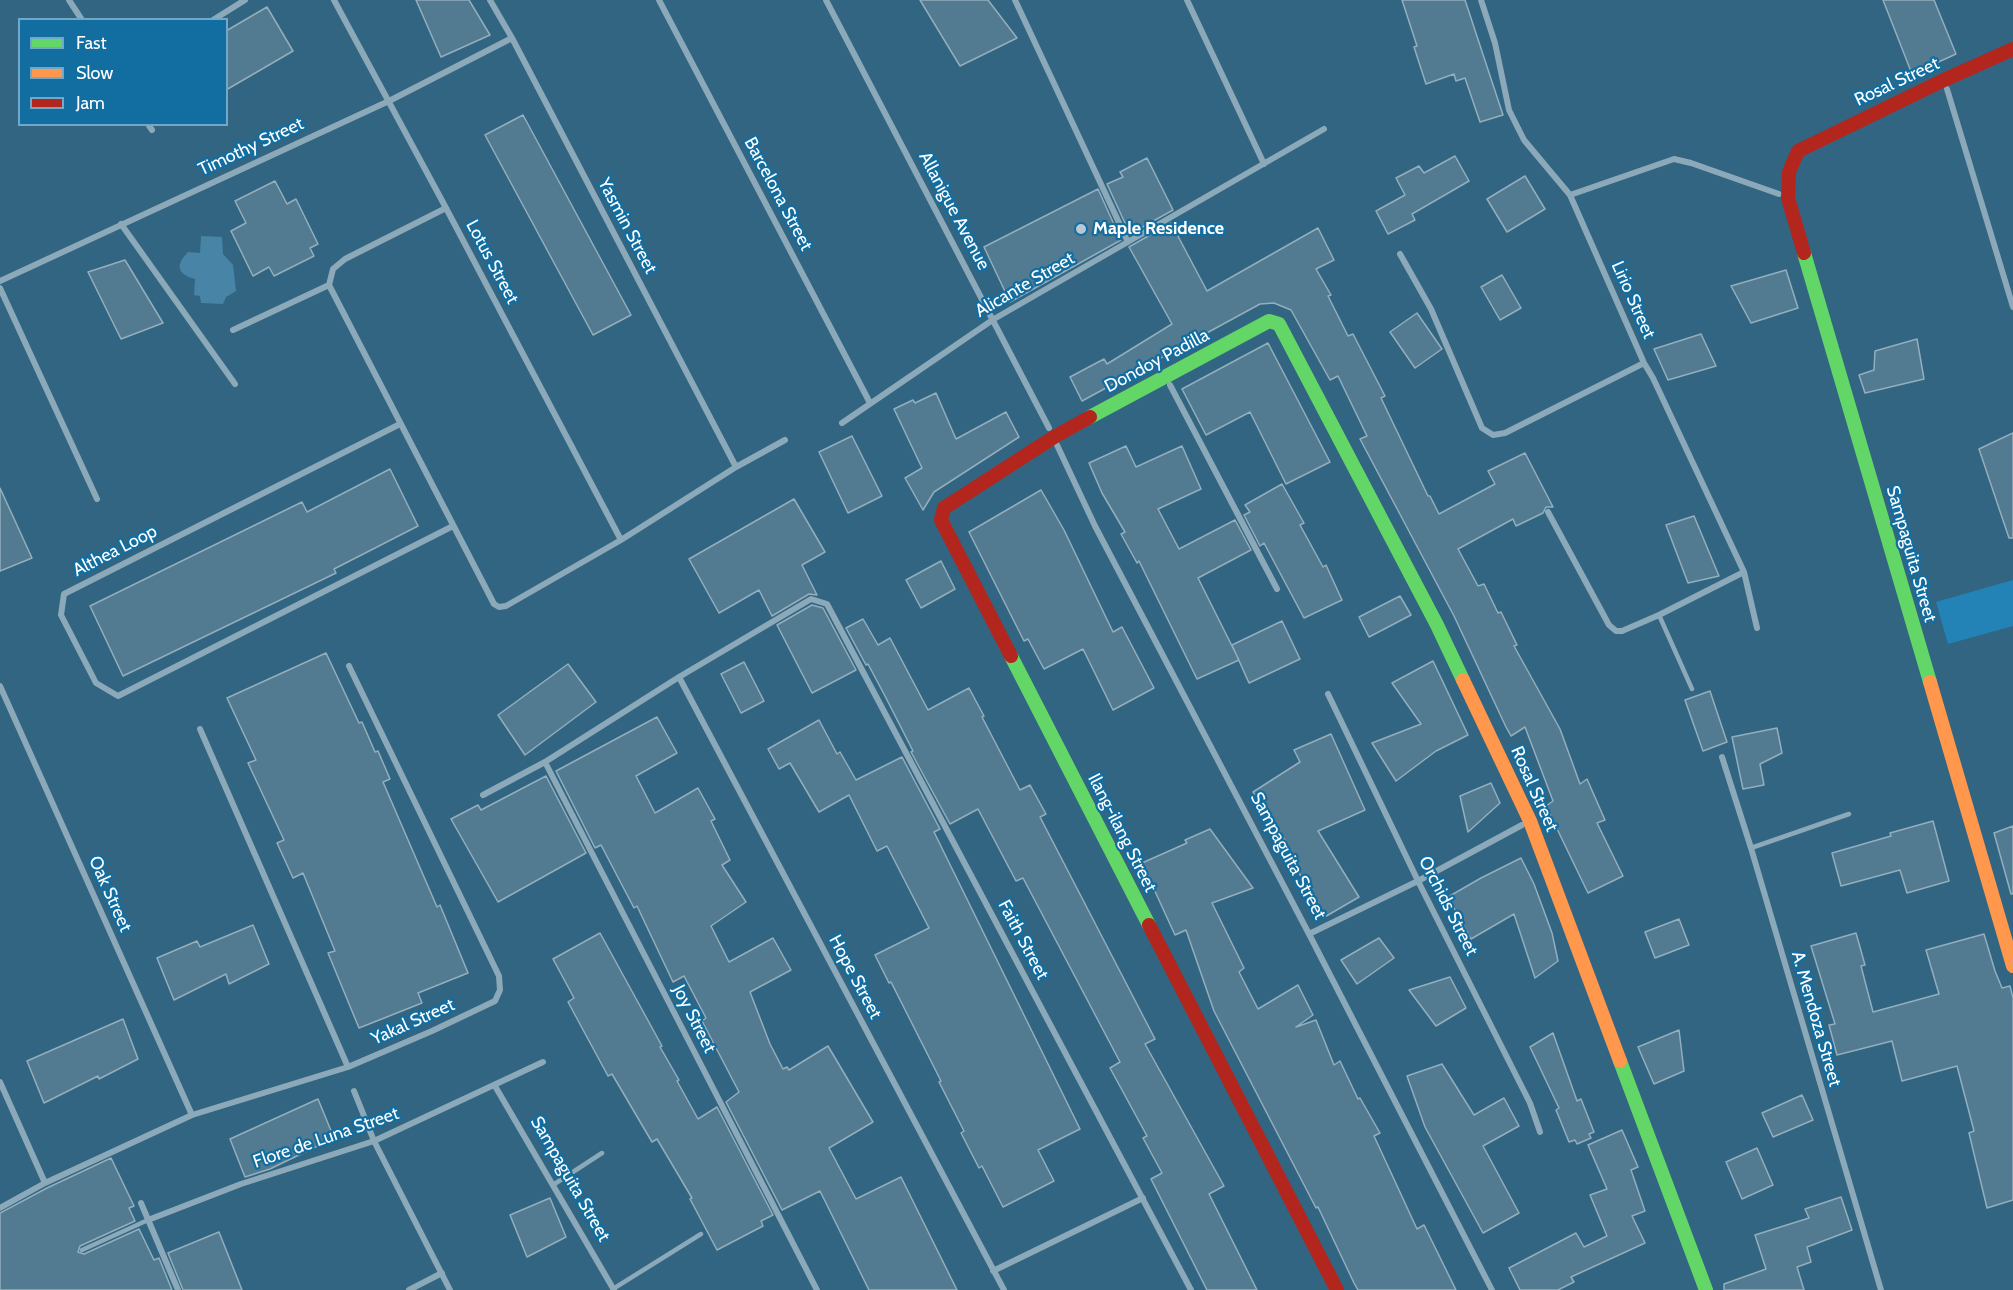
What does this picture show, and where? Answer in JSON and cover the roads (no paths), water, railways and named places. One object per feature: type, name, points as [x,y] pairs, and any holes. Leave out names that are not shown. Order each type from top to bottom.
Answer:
[{"type":"street","points":[[69,0],[81,18]]},
{"type":"street","points":[[216,18],[245,0]]},
{"type":"street","name":"Lotus Street","points":[[334,0],[621,540]]},
{"type":"street","name":"Yasmin Street","points":[[490,0],[736,467]]},
{"type":"street","name":"Barcelona Street","points":[[659,0],[870,403]]},
{"type":"street","name":"Allanigue Avenue","points":[[826,0],[1054,437]]},
{"type":"street","points":[[1015,0],[1128,242]]},
{"type":"street","points":[[1187,0],[1263,164]]},
{"type":"street","name":"Lirio Street","points":[[1480,0],[1495,43],[1509,110],[1524,140],[1570,195],[1644,363],[1744,572],[1757,628]]},
{"type":"street","name":"Timothy Street","points":[[0,281],[389,101],[512,38]]},
{"type":"street","name":"Rosal Street","points":[[1798,151],[2013,49]]},
{"type":"street","points":[[1944,80],[2013,306]]},
{"type":"street","name":"Alicante Street","points":[[842,423],[994,319],[1324,129]]},
{"type":"street","name":"Sampaguita Street","points":[[1798,151],[1789,171],[1788,198],[2013,966]]},
{"type":"street","points":[[1570,195],[1674,159],[1788,198]]},
{"type":"street","points":[[446,208],[345,259],[333,269],[329,285],[494,604],[499,607],[506,606],[621,540],[736,467],[784,440]]},
{"type":"street","points":[[121,224],[235,384]]},
{"type":"street","points":[[1400,254],[1431,309],[1482,428],[1492,435],[1505,433],[1644,363]]},
{"type":"street","points":[[233,330],[329,285]]},
{"type":"street","points":[[0,288],[97,499]]},
{"type":"street","name":"Dondoy Padilla","points":[[1054,437],[1269,321],[1279,324]]},
{"type":"street","name":"Rosal Street","points":[[1279,324],[1437,625],[1530,821],[1706,1290]]},
{"type":"street","points":[[1165,376],[1277,589]]},
{"type":"street","name":"Althea Loop","points":[[400,424],[64,594],[61,615],[96,683],[118,696],[453,526]]},
{"type":"street","name":"Sampaguita Street","points":[[1054,437],[1095,526],[1492,1290]]},
{"type":"street","name":"Ilang-ilang Street","points":[[1054,437],[944,508],[941,520],[1337,1290]]},
{"type":"street","points":[[1548,512],[1609,625],[1616,631],[1622,631],[1659,615],[1744,572]]},
{"type":"street","name":"Faith Street","points":[[679,677],[812,599],[827,604],[1191,1290]]},
{"type":"street","name":"Yakal Street","points":[[0,1208],[45,1183],[192,1115],[348,1067],[495,1001],[500,990],[499,976],[349,666]]},
{"type":"street","points":[[483,795],[544,762],[679,677]]},
{"type":"street","name":"Hope Street","points":[[679,677],[1004,1290]]},
{"type":"street","name":"Oak Street","points":[[0,686],[192,1115]]},
{"type":"street","name":"Orchids Street","points":[[1328,694],[1418,881],[1530,1103],[1540,1132]]},
{"type":"street","points":[[200,729],[348,1067]]},
{"type":"street","name":"A. Mendoza Street","points":[[1722,757],[1881,1290]]},
{"type":"street","name":"Joy Street","points":[[544,762],[817,1290]]},
{"type":"street","points":[[1309,934],[1418,881],[1530,821]]},
{"type":"street","name":"Flore de Luna Street","points":[[148,1220],[241,1184],[374,1141],[543,1062]]},
{"type":"street","points":[[0,1082],[45,1183]]},
{"type":"street","name":"Sampaguita Street","points":[[495,1086],[614,1290]]},
{"type":"street","points":[[354,1091],[374,1141],[450,1290]]},
{"type":"street","points":[[993,1271],[1143,1198]]},
{"type":"street","points":[[141,1203],[178,1290]]},
{"type":"street","points":[[409,1290],[442,1273]]},
{"type":"lane","points":[[1659,615],[1692,689]]},
{"type":"lane","points":[[1751,848],[1849,814]]},
{"type":"lane","points":[[553,1185],[602,1153]]},
{"type":"lane","points":[[81,1250],[148,1220]]},
{"type":"lane","points":[[614,1290],[701,1234]]},
{"type":"place","name":"Maple Residence","points":[[1081,229]]}]
